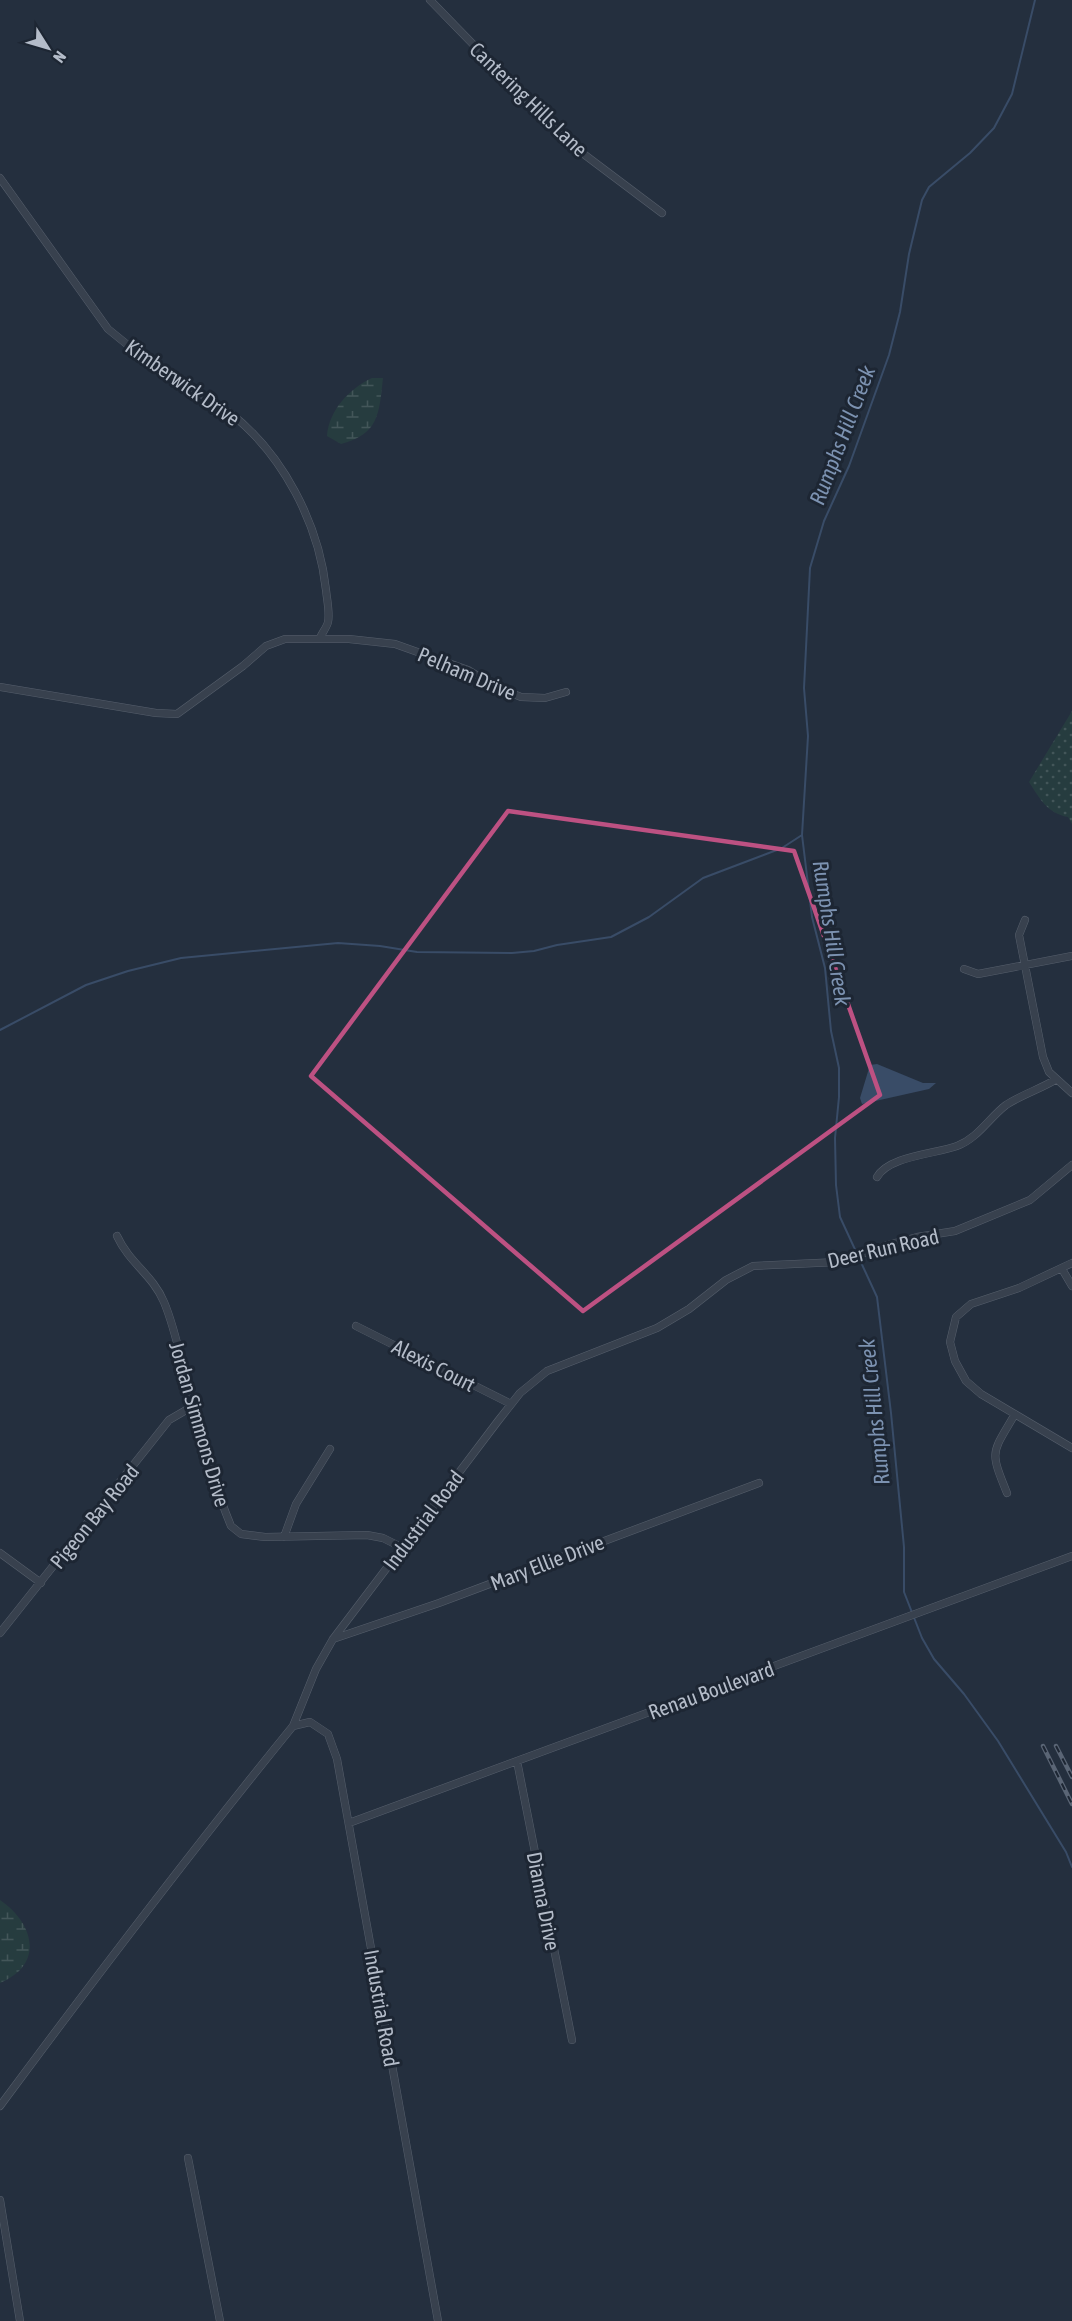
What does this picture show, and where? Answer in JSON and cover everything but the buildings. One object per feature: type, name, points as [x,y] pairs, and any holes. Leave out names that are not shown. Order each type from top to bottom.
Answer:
[{"type":"street","name":"Cantering Hills Lane","points":[[430,0],[568,143],[662,213]]},
{"type":"street","name":"Kimberwick Drive","points":[[0,178],[108,329],[140,355],[242,422],[270,452],[309,520],[324,573],[328,621],[320,639]]},
{"type":"street","name":"Pelham Drive","points":[[0,687],[156,713],[177,714],[243,666],[266,646],[285,639],[320,639],[395,644],[468,670],[496,687],[521,697],[544,698],[566,692]]},
{"type":"street","points":[[1025,920],[1019,935],[1043,1057],[1049,1072],[1072,1093]]},
{"type":"street","points":[[964,969],[978,974],[1072,956]]},
{"type":"street","points":[[877,1177],[880,1171],[893,1163],[966,1142],[1006,1105],[1056,1080]]},
{"type":"street","name":"Deer Run Road","points":[[593,1352],[657,1328],[689,1309],[726,1280],[753,1266],[838,1262],[917,1237],[955,1231],[1030,1200],[1071,1167]]},
{"type":"street","name":"Jordan Simmons Drive","points":[[117,1236],[124,1251],[132,1262],[144,1271],[163,1300],[179,1347],[201,1438],[231,1526],[241,1534],[248,1535],[284,1537],[367,1535],[383,1538],[401,1547]]},
{"type":"street","points":[[1072,1263],[1019,1288],[971,1304],[956,1317],[950,1341],[956,1361],[966,1381],[981,1394],[1072,1448]]},
{"type":"street","points":[[1062,1269],[1072,1286]]},
{"type":"street","name":"Alexis Court","points":[[356,1326],[511,1404]]},
{"type":"street","name":"Industrial Road","points":[[0,2106],[111,1956],[293,1726],[316,1669],[333,1639],[511,1404],[520,1393],[547,1371],[593,1352]]},
{"type":"street","name":"Pigeon Bay Road","points":[[0,1633],[169,1420],[193,1406]]},
{"type":"street","points":[[1007,1493],[994,1459],[994,1449],[1015,1414]]},
{"type":"street","points":[[284,1537],[296,1504],[330,1449]]},
{"type":"street","name":"Mary Ellie Drive","points":[[333,1639],[439,1603],[759,1483]]},
{"type":"street","points":[[0,1553],[41,1583]]},
{"type":"street","name":"Renau Boulevard","points":[[349,1823],[1072,1556]]},
{"type":"street","name":"Industrial Road","points":[[293,1726],[310,1722],[328,1734],[337,1760],[438,2321]]},
{"type":"street","name":"Dianna Drive","points":[[517,1761],[572,2040]]},
{"type":"street","points":[[188,2158],[220,2321]]},
{"type":"street","points":[[0,2200],[20,2321]]},
{"type":"highlighted area","points":[[508,811],[794,851],[880,1095],[583,1311],[311,1076]]},
{"type":"green space","points":[[372,378],[383,378],[378,412],[370,428],[354,440],[341,444],[327,436],[332,417],[342,401]]},
{"type":"green space","points":[[1072,711],[1072,824],[1068,817],[1049,809],[1029,782]]},
{"type":"green space","points":[[0,1900],[21,1921],[30,1944],[29,1955],[23,1966],[14,1975],[0,1983]]},
{"type":"water","points":[[877,1064],[923,1083],[936,1083],[929,1089],[862,1104],[860,1098],[870,1065]]},
{"type":"waterway","name":"Rumphs Hill Creek","points":[[1035,0],[1012,94],[994,128],[970,153],[929,187],[922,200],[909,254],[900,312],[889,355],[849,466],[824,521],[810,568],[804,688],[808,736],[802,835],[812,917],[825,968],[831,1031],[839,1068],[835,1138],[836,1185],[840,1217],[877,1297],[904,1547],[904,1592],[922,1638],[934,1659],[964,1694],[998,1741],[1066,1852],[1072,1867]]},
{"type":"waterway","points":[[0,1030],[86,985],[128,971],[181,958],[338,943],[417,952],[512,953],[611,937],[649,917],[703,878],[782,848],[802,835]]},
{"type":"railway","points":[[1043,1746],[1072,1804]]},
{"type":"railway","points":[[1056,1746],[1072,1777]]}]
